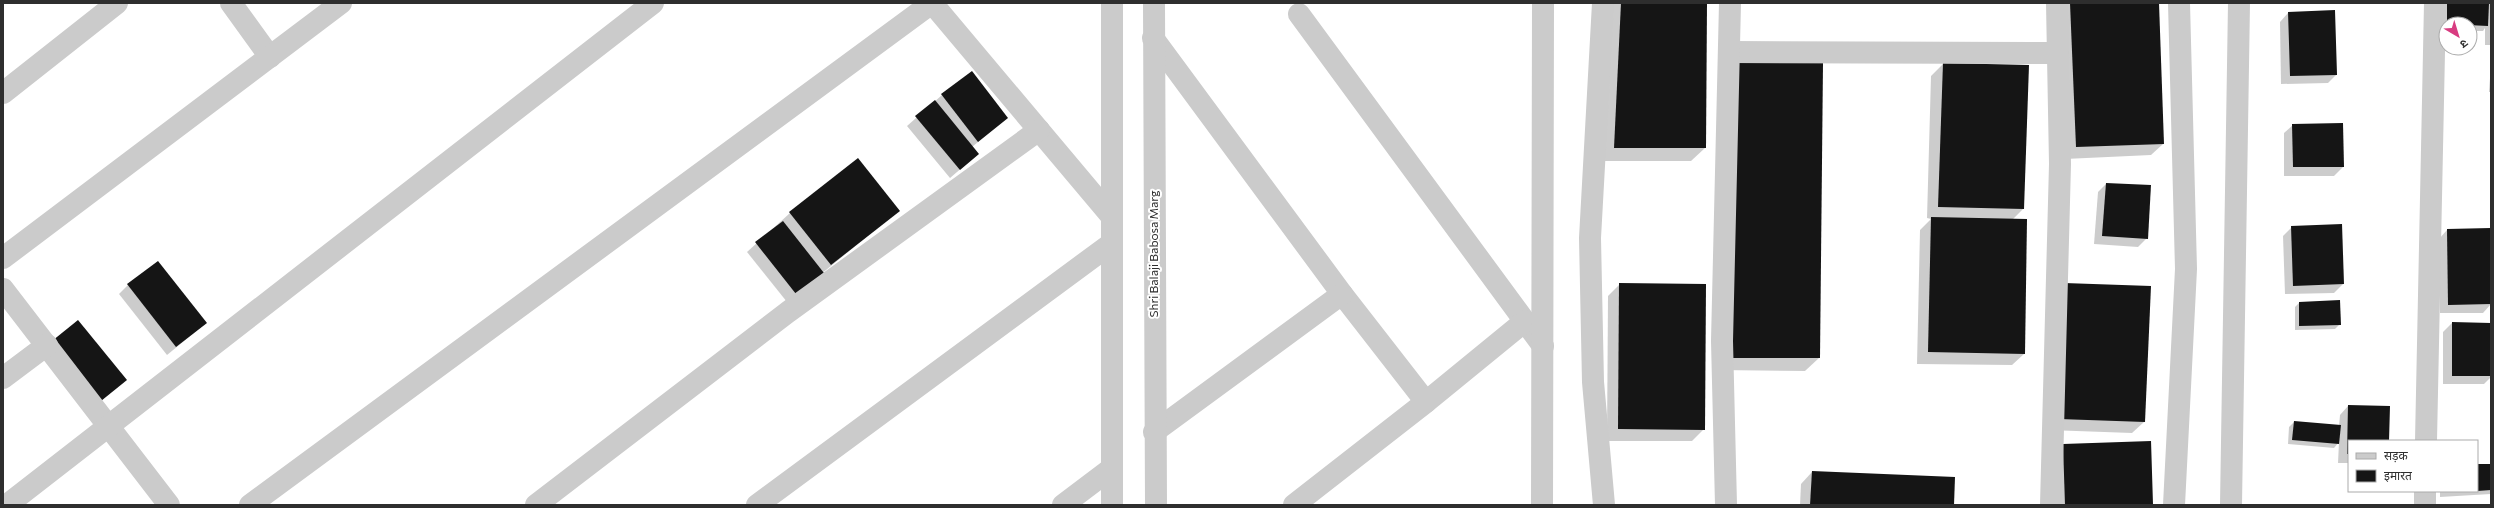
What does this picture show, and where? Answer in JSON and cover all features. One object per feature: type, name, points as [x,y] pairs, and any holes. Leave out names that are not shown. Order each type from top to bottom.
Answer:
[{"type":"street","points":[[3,93],[117,3]]},
{"type":"street","points":[[231,3],[270,57]]},
{"type":"street","points":[[3,258],[341,3]]},
{"type":"street","points":[[8,505],[106,426],[653,3]]},
{"type":"street","points":[[250,505],[932,3],[1112,217]]},
{"type":"street","points":[[1112,3],[1112,505]]},
{"type":"street","name":"Shri Balaji Babosa Marg","points":[[1154,3],[1154,432],[1156,505]]},
{"type":"street","points":[[1542,505],[1543,3]]},
{"type":"street","points":[[1603,3],[1590,238],[1593,382],[1604,505]]},
{"type":"street","points":[[1726,505],[1722,341],[1730,3]]},
{"type":"street","points":[[2050,505],[2060,172],[2057,3]]},
{"type":"street","points":[[2174,505],[2186,269],[2179,3]]},
{"type":"street","points":[[2231,505],[2239,3]]},
{"type":"street","points":[[2426,440],[2435,3]]},
{"type":"street","points":[[1299,14],[1543,346]]},
{"type":"street","points":[[1154,38],[1342,294],[1426,402]]},
{"type":"street","points":[[1729,52],[2057,53]]},
{"type":"street","points":[[536,505],[788,312],[1039,130]]},
{"type":"street","points":[[757,505],[1112,243]]},
{"type":"street","points":[[3,289],[47,345],[106,426],[169,505]]},
{"type":"street","points":[[1154,432],[1342,294]]},
{"type":"street","points":[[1294,505],[1426,402],[1524,321]]},
{"type":"street","points":[[3,378],[47,345]]},
{"type":"street","points":[[1063,505],[1112,468]]},
{"type":"street","points":[[2425,492],[2425,505]]},
{"type":"building","points":[[1621,3],[1707,3],[1706,148],[1614,148]]},
{"type":"building","points":[[2070,3],[2159,3],[2164,144],[2076,147]]},
{"type":"building","points":[[2447,3],[2489,3],[2488,26],[2478,26],[2478,16],[2447,16]]},
{"type":"building","points":[[2335,10],[2337,75],[2290,76],[2288,12]]},
{"type":"building","points":[[1733,63],[1823,63],[1820,358],[1730,358]]},
{"type":"building","points":[[1943,63],[2029,65],[2024,209],[1938,207]]},
{"type":"building","points":[[972,71],[1008,118],[978,142],[941,94]]},
{"type":"building","points":[[935,100],[979,154],[960,170],[915,116]]},
{"type":"building","points":[[2343,123],[2344,167],[2293,167],[2292,124]]},
{"type":"building","points":[[858,158],[900,211],[831,265],[789,212]]},
{"type":"building","points":[[2106,183],[2151,185],[2148,239],[2102,236]]},
{"type":"building","points":[[1931,217],[2027,219],[2025,354],[1928,352]]},
{"type":"building","points":[[783,221],[824,273],[796,294],[755,242]]},
{"type":"building","points":[[2342,224],[2344,284],[2293,286],[2291,226]]},
{"type":"building","points":[[2491,228],[2491,304],[2448,305],[2447,229]]},
{"type":"building","points":[[158,261],[207,323],[176,347],[127,284]]},
{"type":"building","points":[[1619,283],[1706,284],[1705,430],[1618,429]]},
{"type":"building","points":[[2064,283],[2151,286],[2145,422],[2059,419]]},
{"type":"building","points":[[2340,300],[2341,325],[2299,326],[2299,302]]},
{"type":"building","points":[[78,320],[127,380],[101,401],[52,341]]},
{"type":"building","points":[[2452,322],[2491,323],[2491,376],[2452,376]]},
{"type":"building","points":[[2348,405],[2390,406],[2389,440],[2348,440],[2347,454]]},
{"type":"building","points":[[2294,421],[2341,425],[2339,444],[2292,440]]},
{"type":"building","points":[[2151,441],[2153,505],[2065,505],[2063,444]]},
{"type":"building","points":[[2478,464],[2491,464],[2491,490],[2478,491]]},
{"type":"building","points":[[1812,471],[1955,477],[1954,505],[1810,505]]}]
